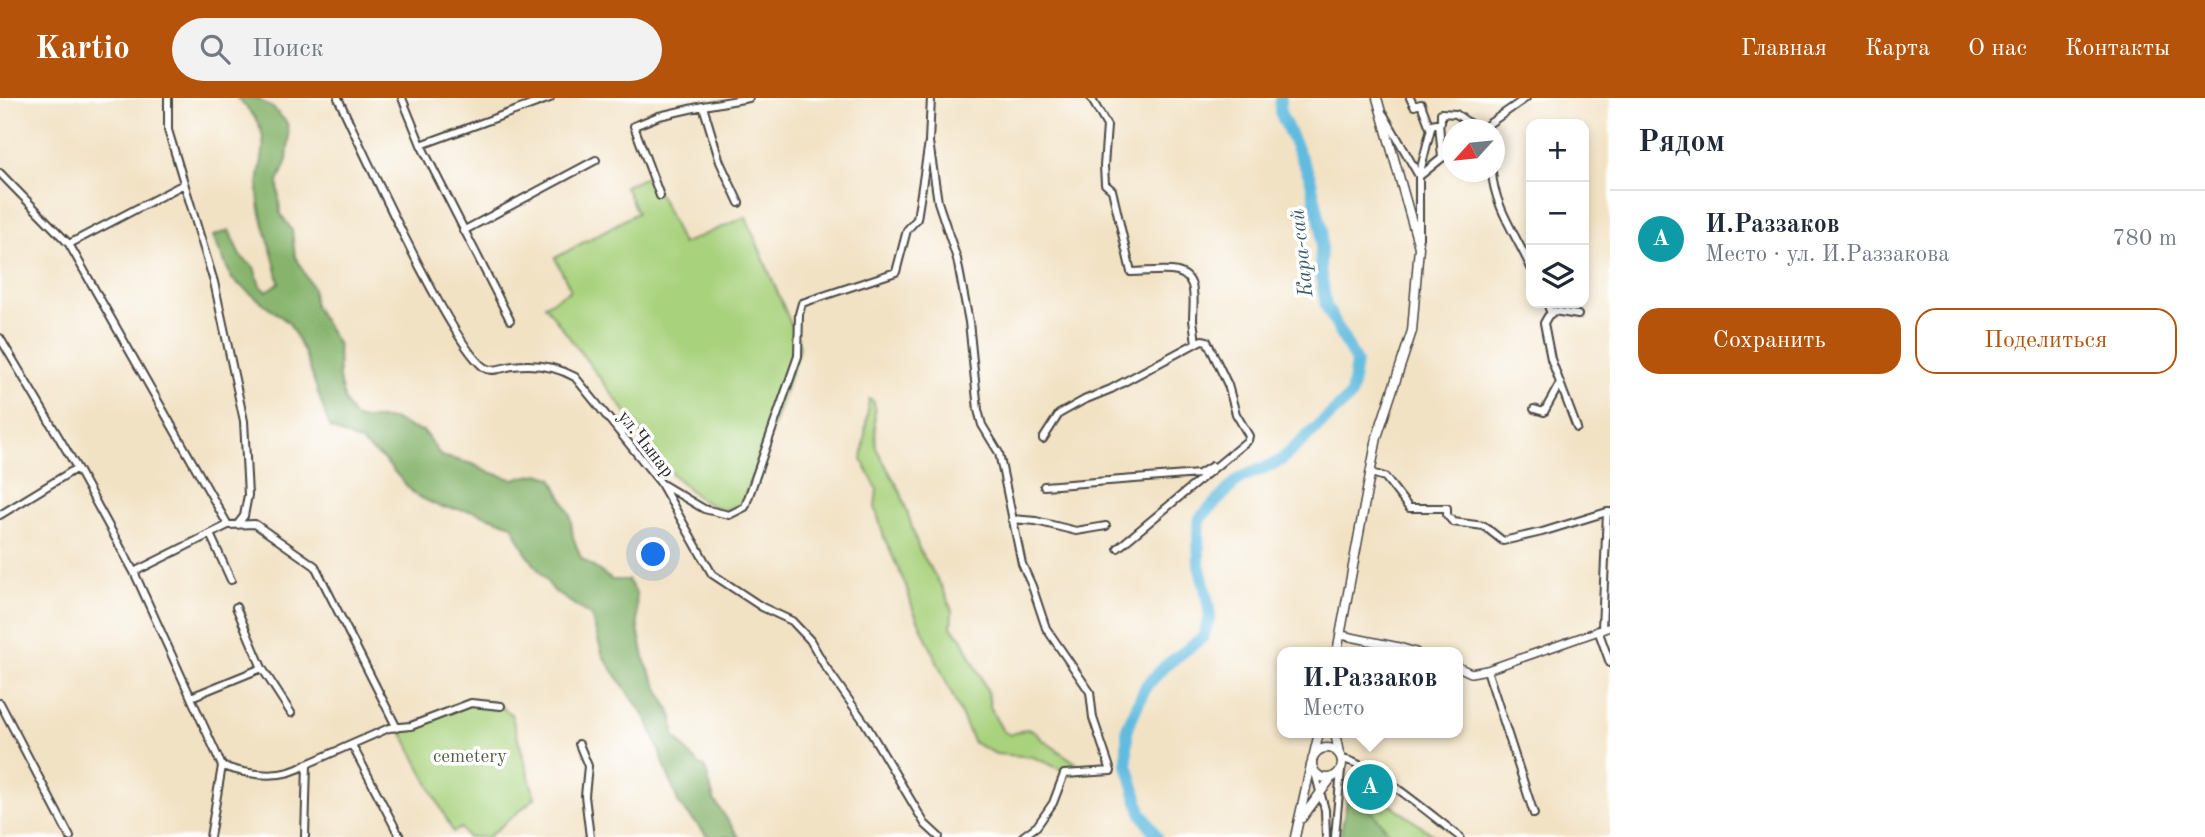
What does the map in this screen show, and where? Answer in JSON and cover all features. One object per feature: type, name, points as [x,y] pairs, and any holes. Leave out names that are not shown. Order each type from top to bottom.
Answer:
[{"type":"main road","points":[[1338,647],[1377,437],[1412,331],[1419,247],[1377,98]]},
{"type":"main road","points":[[1295,837],[1318,738]]},
{"type":"main road","points":[[1298,823],[1321,790],[1340,770],[1336,738]]},
{"type":"main road","points":[[1313,764],[1319,750],[1326,748],[1340,756]]},
{"type":"main road","points":[[1313,764],[1322,777],[1332,777]]},
{"type":"street","points":[[168,98],[168,130],[214,282],[244,421],[248,495],[244,516],[237,525]]},
{"type":"street","name":"ул.Чынар","points":[[338,98],[431,289],[477,363],[489,370],[538,364],[561,369],[575,377],[660,482],[712,574],[762,607],[792,621],[810,640],[824,666],[865,723],[925,824],[939,837]]},
{"type":"street","points":[[402,98],[421,145],[510,320]]},
{"type":"street","points":[[421,145],[550,98]]},
{"type":"street","points":[[660,196],[634,126],[659,116],[749,98]]},
{"type":"street","points":[[660,482],[704,509],[729,515],[744,507],[798,356],[799,314],[802,303],[896,272],[907,230],[917,219],[929,142],[931,98]]},
{"type":"street","points":[[1091,98],[1107,126],[1105,184],[1112,190],[1131,272],[1173,271],[1184,274],[1192,281],[1196,343]]},
{"type":"street","points":[[1410,98],[1414,106],[1421,104],[1431,130]]},
{"type":"street","points":[[1493,119],[1510,105],[1526,98]]},
{"type":"street","points":[[703,106],[717,156],[740,202]]},
{"type":"street","points":[[1381,111],[1419,176]]},
{"type":"street","points":[[1419,176],[1442,158],[1439,122],[1441,113],[1456,114],[1464,119]]},
{"type":"street","points":[[1419,247],[1419,176],[1432,124],[1439,122]]},
{"type":"street","points":[[929,142],[938,202],[957,259],[978,411],[982,425],[999,453],[1022,564],[1046,628],[1090,692],[1094,718],[1111,771],[1064,774],[1053,803],[1037,826],[1022,837]]},
{"type":"street","points":[[463,231],[596,160]]},
{"type":"street","points":[[0,173],[69,244],[228,526]]},
{"type":"street","points":[[1492,182],[1502,210],[1526,258]]},
{"type":"street","points":[[69,244],[184,184]]},
{"type":"street","points":[[1548,308],[1550,314]]},
{"type":"street","points":[[1577,428],[1551,359],[1544,323],[1554,311],[1578,315]]},
{"type":"street","points":[[0,340],[77,468],[134,572],[222,766],[210,837]]},
{"type":"street","points":[[1043,439],[1059,414],[1202,340],[1207,341],[1228,385],[1236,414],[1249,436],[1248,440],[1118,548]]},
{"type":"street","points":[[1534,409],[1544,412],[1560,383]]},
{"type":"street","points":[[1044,486],[1199,474],[1248,440]]},
{"type":"street","points":[[0,515],[77,468]]},
{"type":"street","points":[[1371,473],[1385,477],[1409,508],[1447,508],[1447,515],[1453,522],[1484,526],[1503,541],[1542,533],[1608,512],[1603,629],[1610,663]]},
{"type":"street","points":[[1012,519],[1036,521],[1076,531],[1106,526]]},
{"type":"street","points":[[134,572],[228,526],[255,524],[315,566],[397,728]]},
{"type":"street","points":[[210,534],[230,580]]},
{"type":"street","points":[[236,607],[262,668],[291,713]]},
{"type":"street","points":[[1463,669],[1471,673],[1488,670],[1603,629]]},
{"type":"street","points":[[1341,635],[1402,647]]},
{"type":"street","points":[[191,697],[262,668]]},
{"type":"street","points":[[1488,670],[1534,814]]},
{"type":"street","points":[[0,703],[70,837]]},
{"type":"street","points":[[222,766],[241,773],[279,775],[295,772],[307,764],[389,728],[421,723],[471,703],[501,706]]},
{"type":"street","points":[[579,744],[588,766],[585,796],[590,837]]},
{"type":"street","points":[[352,745],[400,837]]},
{"type":"street","points":[[1340,756],[1374,773],[1460,837]]},
{"type":"street","points":[[305,837],[307,764]]},
{"type":"street","points":[[1313,764],[1325,810],[1326,837]]},
{"type":"street","points":[[1335,837],[1340,770]]},
{"type":"street","points":[[925,824],[928,837]]},
{"type":"green space","points":[[237,98],[256,98],[274,109],[287,123],[287,160],[278,182],[280,213],[292,230],[295,256],[313,289],[314,305],[338,345],[339,379],[345,402],[354,417],[393,419],[423,431],[441,456],[473,464],[486,471],[512,479],[539,474],[552,478],[570,514],[573,537],[581,558],[612,580],[628,580],[636,593],[638,629],[645,662],[673,718],[674,736],[699,765],[705,767],[714,800],[739,837],[708,837],[679,804],[648,721],[603,656],[591,616],[554,591],[526,553],[512,525],[473,511],[440,507],[415,495],[383,459],[360,442],[330,428],[305,354],[289,323],[232,279],[213,236],[229,230],[240,256],[254,267],[260,286],[267,291],[279,283],[258,192],[263,139],[252,113]]},
{"type":"green space","points":[[649,176],[682,244],[746,217],[800,346],[772,430],[741,505],[722,510],[701,500],[673,475],[545,305],[571,290],[555,258],[637,213],[625,186]]},
{"type":"green space","points":[[869,399],[874,402],[876,448],[901,493],[919,549],[943,589],[952,611],[951,627],[962,638],[988,692],[996,719],[1003,731],[1010,735],[1026,729],[1033,730],[1076,763],[1082,772],[1071,774],[1033,757],[996,754],[974,743],[913,609],[884,537],[875,507],[877,489],[862,460]]},
{"type":"green space","name":"cemetery","points":[[493,701],[511,714],[535,798],[488,837],[467,837],[461,828],[453,832],[402,732],[445,708]]},
{"type":"green space","points":[[1351,776],[1436,837],[1343,837]]},
{"type":"green space","points":[[1355,800],[1373,813],[1393,837],[1340,837],[1347,801]]},
{"type":"waterway","name":"Кара-сай","points":[[1157,837],[1141,812],[1127,764],[1127,728],[1146,686],[1165,666],[1203,637],[1210,617],[1199,565],[1200,518],[1240,478],[1280,461],[1351,396],[1356,362],[1326,306],[1320,268],[1322,230],[1310,177],[1280,112],[1281,98]]},
{"type":"place","name":"И.Раззаков","points":[[1370,787]]}]
